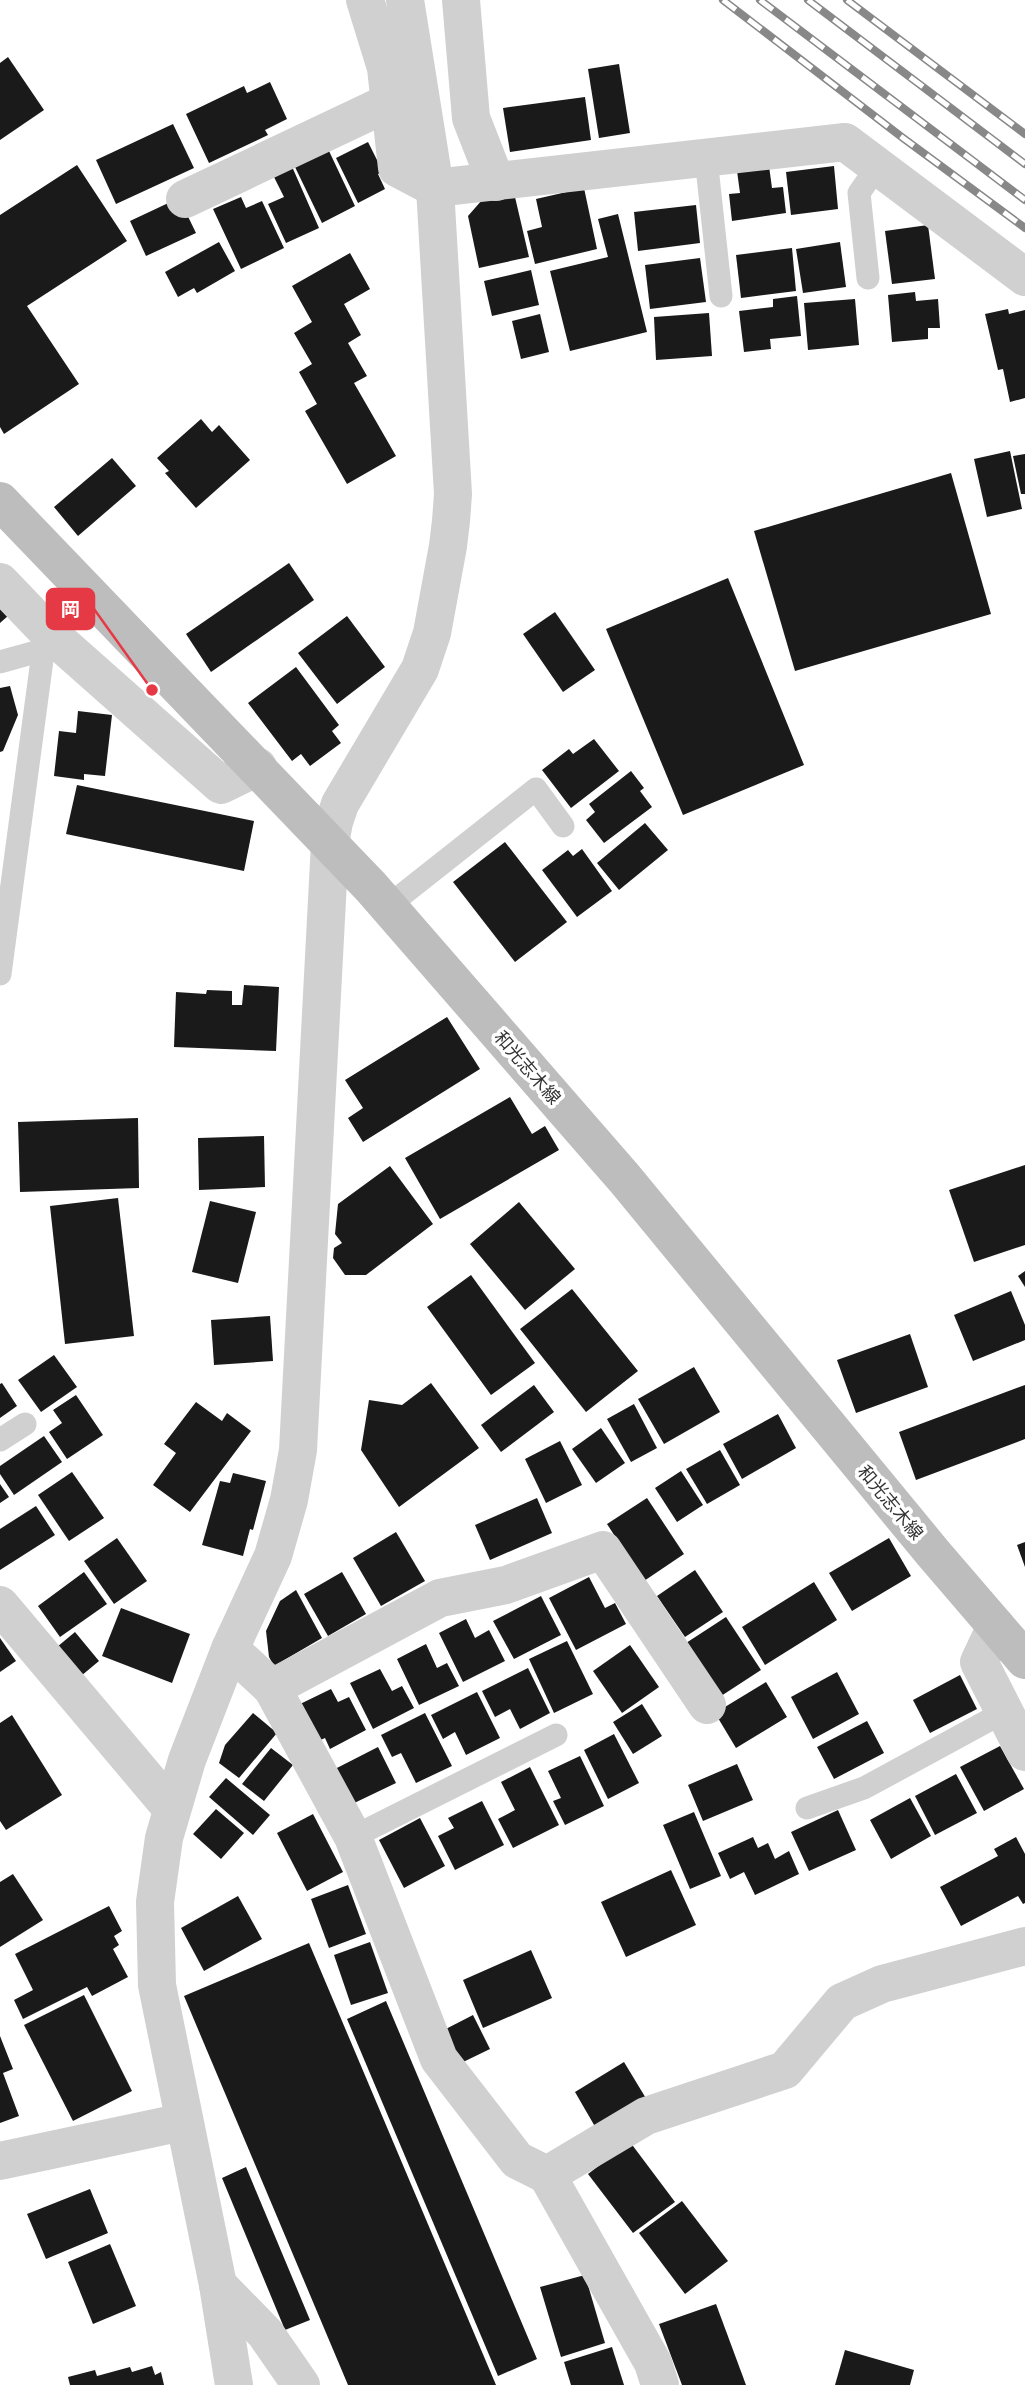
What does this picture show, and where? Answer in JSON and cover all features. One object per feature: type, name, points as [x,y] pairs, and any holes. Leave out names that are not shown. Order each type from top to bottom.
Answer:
[{"type":"main road","name":"和光志木線","points":[[0,501],[331,843],[388,906],[625,1179],[1025,1660]]},
{"type":"street","points":[[365,0],[386,68],[397,168],[435,188],[845,142],[1025,278]]},
{"type":"street","points":[[234,2385],[218,2285],[157,1986],[155,1902],[162,1850],[187,1759],[230,1650],[273,1556],[289,1500],[298,1450],[334,821],[340,804],[420,669],[432,633],[448,546],[453,494],[435,188],[405,0]]},
{"type":"street","points":[[461,0],[471,118],[496,182]]},
{"type":"street","points":[[186,199],[390,102]]},
{"type":"street","points":[[0,582],[44,640],[221,785],[258,767]]},
{"type":"street","points":[[272,1688],[440,1598],[506,1585],[603,1550],[707,1704]]},
{"type":"street","points":[[0,1605],[172,1809]]},
{"type":"street","points":[[996,1626],[979,1662],[1025,1752]]},
{"type":"street","points":[[230,1650],[272,1688],[353,1837],[439,2059],[517,2160],[547,2175],[653,2363],[660,2385]]},
{"type":"street","points":[[547,2175],[646,2116],[785,2070],[842,2002],[882,1984],[1025,1946]]},
{"type":"street","points":[[0,2161],[183,2122]]},
{"type":"street","points":[[218,2285],[265,2333],[302,2385]]},
{"type":"lane","points":[[706,158],[721,296]]},
{"type":"lane","points":[[868,278],[859,193],[877,167]]},
{"type":"lane","points":[[0,662],[44,640]]},
{"type":"lane","points":[[0,974],[44,640]]},
{"type":"lane","points":[[388,906],[536,789],[563,826]]},
{"type":"lane","points":[[0,1440],[24,1424]]},
{"type":"lane","points":[[807,1808],[864,1787],[1004,1712]]},
{"type":"lane","points":[[353,1837],[556,1735]]},
{"type":"building","points":[[8,57],[44,110],[0,140],[0,63]]},
{"type":"building","points":[[619,64],[630,133],[599,138],[588,69]]},
{"type":"building","points":[[270,82],[287,119],[265,130],[268,135],[209,163],[186,114],[244,86],[247,93]]},
{"type":"building","points":[[585,97],[591,140],[510,152],[503,108]]},
{"type":"building","points":[[173,124],[194,168],[116,204],[96,160]]},
{"type":"building","points":[[368,142],[383,172],[378,174],[385,189],[358,203],[336,158]]},
{"type":"building","points":[[329,151],[355,206],[322,223],[295,167]]},
{"type":"building","points":[[290,162],[319,228],[286,243],[268,204],[284,197],[271,171]]},
{"type":"building","points":[[77,165],[127,241],[27,306],[79,384],[4,434],[0,427],[0,215]]},
{"type":"building","points":[[769,166],[772,188],[783,187],[786,213],[732,221],[729,194],[740,193],[737,171]]},
{"type":"building","points":[[834,166],[838,209],[791,215],[786,172]]},
{"type":"building","points":[[584,188],[597,249],[535,264],[527,231],[542,227],[536,199]]},
{"type":"building","points":[[241,197],[246,208],[262,201],[284,248],[241,269],[213,209]]},
{"type":"building","points":[[515,197],[529,257],[479,268],[468,216],[482,200]]},
{"type":"building","points":[[179,198],[196,233],[146,256],[130,221]]},
{"type":"building","points":[[696,205],[700,243],[638,251],[634,212]]},
{"type":"building","points":[[618,214],[647,332],[570,351],[550,271],[608,257],[598,219]]},
{"type":"building","points":[[928,225],[935,279],[892,284],[885,231]]},
{"type":"building","points":[[219,242],[235,271],[197,293],[194,288],[178,297],[165,272]]},
{"type":"building","points":[[840,242],[846,287],[803,293],[796,249]]},
{"type":"building","points":[[792,248],[796,291],[741,298],[736,255]]},
{"type":"building","points":[[350,253],[370,289],[344,304],[361,335],[348,343],[367,376],[354,383],[396,456],[347,484],[305,411],[317,404],[299,372],[312,364],[294,333],[312,322],[292,286]]},
{"type":"building","points":[[700,258],[706,302],[650,309],[645,265]]},
{"type":"building","points":[[531,270],[539,305],[492,316],[484,281]]},
{"type":"building","points":[[915,292],[916,301],[938,299],[940,328],[928,328],[928,339],[892,342],[888,295]]},
{"type":"building","points":[[797,296],[801,336],[770,339],[771,349],[744,352],[739,311],[773,307],[773,299]]},
{"type":"building","points":[[855,299],[859,345],[808,350],[804,303]]},
{"type":"building","points":[[1008,309],[1009,314],[1025,310],[1025,398],[1010,402],[1003,369],[998,370],[985,314]]},
{"type":"building","points":[[709,313],[712,356],[656,360],[654,317]]},
{"type":"building","points":[[540,314],[549,352],[521,359],[512,321]]},
{"type":"building","points":[[201,419],[212,432],[219,425],[250,460],[196,508],[165,473],[169,471],[157,458]]},
{"type":"building","points":[[1010,451],[1022,509],[987,517],[974,459]]},
{"type":"building","points":[[1025,454],[1025,494],[1021,494],[1013,456]]},
{"type":"building","points":[[112,458],[136,486],[78,536],[54,507]]},
{"type":"building","points":[[951,473],[991,614],[795,671],[754,531]]},
{"type":"building","points":[[289,563],[314,600],[211,672],[186,634]]},
{"type":"building","points":[[728,578],[804,765],[683,815],[606,629]]},
{"type":"building","points":[[0,605],[9,615],[0,623]]},
{"type":"building","points":[[555,612],[595,670],[563,692],[523,634]]},
{"type":"building","points":[[347,616],[385,667],[337,704],[298,653]]},
{"type":"building","points":[[296,667],[339,725],[332,731],[341,743],[310,766],[301,754],[292,761],[248,703]]},
{"type":"building","points":[[10,686],[18,715],[3,751],[0,752],[0,688]]},
{"type":"building","points":[[78,711],[112,715],[105,776],[84,774],[84,780],[54,776],[59,731],[76,733]]},
{"type":"building","points":[[594,739],[619,771],[571,808],[542,770],[569,749],[573,754]]},
{"type":"building","points":[[631,771],[644,788],[640,791],[652,807],[604,843],[586,820],[595,812],[589,804]]},
{"type":"building","points":[[77,785],[254,821],[244,871],[66,834]]},
{"type":"building","points":[[645,823],[668,850],[619,890],[597,863]]},
{"type":"building","points":[[505,842],[567,922],[515,962],[453,882]]},
{"type":"building","points":[[582,849],[612,891],[577,917],[542,870],[568,850],[573,856]]},
{"type":"building","points":[[244,985],[279,987],[276,1051],[174,1047],[176,992],[206,994],[207,990],[232,991],[232,1005],[242,1005]]},
{"type":"building","points":[[447,1017],[480,1069],[363,1142],[348,1118],[363,1108],[345,1080]]},
{"type":"building","points":[[510,1097],[532,1134],[545,1126],[559,1150],[440,1219],[405,1158]]},
{"type":"building","points":[[138,1118],[139,1188],[20,1192],[18,1122]]},
{"type":"building","points":[[264,1136],[265,1187],[199,1190],[198,1138]]},
{"type":"building","points":[[1025,1165],[1025,1245],[974,1262],[949,1190]]},
{"type":"building","points":[[390,1166],[433,1224],[366,1275],[345,1275],[333,1258],[334,1248],[342,1243],[335,1234],[338,1204]]},
{"type":"building","points":[[118,1198],[134,1336],[65,1344],[50,1206]]},
{"type":"building","points":[[210,1201],[256,1212],[238,1283],[192,1272]]},
{"type":"building","points":[[519,1202],[575,1269],[525,1310],[470,1244]]},
{"type":"building","points":[[1025,1271],[1025,1287],[1018,1276]]},
{"type":"building","points":[[471,1275],[535,1363],[491,1395],[427,1307]]},
{"type":"building","points":[[572,1289],[638,1371],[586,1412],[520,1329]]},
{"type":"building","points":[[1011,1291],[1025,1325],[1025,1340],[973,1361],[954,1315]]},
{"type":"building","points":[[270,1316],[273,1361],[214,1365],[211,1320]]},
{"type":"building","points":[[910,1334],[928,1387],[856,1413],[837,1360]]},
{"type":"building","points":[[54,1355],[77,1387],[41,1412],[18,1380]]},
{"type":"building","points":[[694,1367],[720,1412],[664,1444],[638,1399]]},
{"type":"building","points":[[2,1383],[17,1406],[0,1418],[0,1384]]},
{"type":"building","points":[[431,1383],[479,1448],[399,1507],[361,1450],[369,1400],[402,1405]]},
{"type":"building","points":[[534,1385],[554,1412],[501,1452],[481,1425]]},
{"type":"building","points":[[1025,1385],[1025,1439],[916,1480],[899,1432]]},
{"type":"building","points":[[76,1395],[103,1435],[67,1459],[49,1432],[62,1423],[53,1410]]},
{"type":"building","points":[[196,1402],[222,1421],[227,1413],[251,1431],[190,1512],[153,1485],[176,1453],[164,1444]]},
{"type":"building","points":[[634,1404],[657,1448],[631,1462],[607,1419]]},
{"type":"building","points":[[778,1414],[796,1448],[742,1479],[723,1444]]},
{"type":"building","points":[[601,1428],[625,1463],[596,1483],[572,1449]]},
{"type":"building","points":[[44,1436],[62,1462],[14,1495],[0,1474],[0,1466]]},
{"type":"building","points":[[560,1441],[582,1485],[546,1503],[525,1459]]},
{"type":"building","points":[[720,1450],[740,1485],[707,1504],[686,1469]]},
{"type":"building","points":[[681,1471],[703,1505],[677,1522],[655,1488]]},
{"type":"building","points":[[72,1472],[104,1518],[69,1541],[38,1495]]},
{"type":"building","points":[[233,1473],[266,1481],[243,1556],[202,1545],[220,1481],[230,1483]]},
{"type":"building","points":[[0,1484],[9,1497],[0,1503]]},
{"type":"building","points":[[537,1498],[552,1533],[490,1560],[475,1525]]},
{"type":"building","points":[[647,1498],[684,1554],[644,1581],[607,1524]]},
{"type":"building","points":[[36,1506],[55,1535],[0,1570],[0,1529]]},
{"type":"building","points":[[396,1532],[425,1581],[381,1606],[353,1558]]},
{"type":"building","points":[[117,1538],[147,1581],[114,1604],[84,1561]]},
{"type":"building","points":[[889,1538],[911,1576],[852,1611],[829,1573]]},
{"type":"building","points":[[1025,1542],[1025,1567],[1017,1545]]},
{"type":"building","points":[[695,1570],[723,1612],[685,1637],[657,1596]]},
{"type":"building","points":[[84,1572],[107,1604],[60,1637],[38,1606]]},
{"type":"building","points":[[342,1572],[366,1614],[328,1636],[304,1594]]},
{"type":"building","points":[[589,1577],[605,1608],[615,1603],[626,1624],[576,1650],[549,1598]]},
{"type":"building","points":[[814,1582],[837,1620],[765,1665],[742,1627]]},
{"type":"building","points":[[296,1590],[322,1638],[274,1666],[269,1657],[266,1631],[280,1601]]},
{"type":"building","points":[[541,1596],[561,1635],[514,1659],[493,1621]]},
{"type":"building","points":[[121,1608],[190,1634],[172,1683],[102,1656]]},
{"type":"building","points":[[726,1617],[761,1670],[718,1698],[683,1645]]},
{"type":"building","points":[[466,1619],[475,1638],[489,1630],[505,1661],[463,1682],[439,1633]]},
{"type":"building","points":[[75,1632],[99,1661],[81,1676],[57,1647]]},
{"type":"building","points":[[0,1638],[16,1661],[0,1672]]},
{"type":"building","points":[[567,1641],[593,1694],[554,1713],[529,1659]]},
{"type":"building","points":[[426,1644],[437,1668],[447,1663],[459,1686],[419,1705],[397,1659]]},
{"type":"building","points":[[630,1645],[659,1687],[622,1713],[593,1671]]},
{"type":"building","points":[[528,1668],[550,1713],[520,1729],[510,1709],[495,1717],[482,1691]]},
{"type":"building","points":[[380,1669],[392,1691],[402,1686],[414,1708],[373,1729],[350,1683]]},
{"type":"building","points":[[837,1672],[859,1714],[813,1739],[791,1697]]},
{"type":"building","points":[[960,1675],[977,1709],[930,1733],[913,1700]]},
{"type":"building","points":[[766,1682],[787,1717],[736,1748],[715,1713]]},
{"type":"building","points":[[331,1689],[338,1702],[349,1697],[366,1730],[330,1749],[325,1738],[314,1743],[296,1706]]},
{"type":"building","points":[[477,1692],[500,1738],[466,1755],[455,1732],[443,1739],[431,1715]]},
{"type":"building","points":[[642,1704],[662,1736],[633,1754],[613,1722]]},
{"type":"building","points":[[253,1713],[277,1733],[239,1778],[219,1763],[225,1745]]},
{"type":"building","points":[[425,1713],[452,1766],[416,1783],[401,1753],[392,1757],[381,1735]]},
{"type":"building","points":[[12,1715],[62,1795],[6,1830],[0,1821],[0,1723]]},
{"type":"building","points":[[867,1721],[884,1753],[834,1779],[817,1747]]},
{"type":"building","points":[[614,1734],[639,1783],[608,1799],[584,1750]]},
{"type":"building","points":[[1000,1746],[1024,1789],[984,1811],[960,1767]]},
{"type":"building","points":[[378,1747],[396,1783],[348,1806],[331,1771]]},
{"type":"building","points":[[271,1748],[293,1765],[264,1801],[242,1784]]},
{"type":"building","points":[[580,1756],[604,1806],[565,1825],[553,1801],[561,1798],[548,1771]]},
{"type":"building","points":[[737,1764],[753,1800],[703,1821],[688,1785]]},
{"type":"building","points":[[530,1767],[559,1825],[513,1848],[498,1819],[515,1810],[501,1782]]},
{"type":"building","points":[[956,1774],[977,1813],[935,1835],[915,1796]]},
{"type":"building","points":[[226,1778],[270,1815],[253,1835],[209,1797]]},
{"type":"building","points":[[910,1798],[931,1836],[891,1859],[870,1820]]},
{"type":"building","points":[[482,1801],[504,1845],[455,1870],[438,1836],[454,1828],[448,1818]]},
{"type":"building","points":[[216,1809],[244,1833],[221,1859],[193,1834]]},
{"type":"building","points":[[838,1810],[856,1850],[809,1871],[791,1832]]},
{"type":"building","points":[[694,1812],[721,1876],[690,1889],[663,1825]]},
{"type":"building","points":[[313,1814],[343,1872],[307,1891],[277,1833]]},
{"type":"building","points":[[420,1818],[445,1866],[404,1888],[379,1840]]},
{"type":"building","points":[[753,1837],[758,1848],[768,1843],[775,1859],[789,1851],[799,1874],[755,1895],[744,1872],[730,1879],[718,1853]]},
{"type":"building","points":[[1016,1837],[1025,1854],[1025,1903],[1023,1904],[1018,1896],[961,1926],[940,1887],[998,1856],[994,1849]]},
{"type":"building","points":[[671,1870],[696,1925],[626,1957],[601,1902]]},
{"type":"building","points":[[13,1874],[43,1920],[0,1947],[0,1882]]},
{"type":"building","points":[[348,1885],[366,1934],[329,1948],[311,1899]]},
{"type":"building","points":[[238,1896],[262,1939],[204,1971],[181,1928]]},
{"type":"building","points":[[109,1906],[122,1931],[114,1936],[119,1945],[113,1949],[128,1977],[92,1996],[87,1987],[23,2019],[14,2000],[33,1990],[15,1954]]},
{"type":"building","points":[[370,1942],[388,1993],[351,2005],[334,1955]]},
{"type":"building","points":[[309,1943],[496,2385],[348,2385],[184,1996]]},
{"type":"building","points":[[531,1950],[552,1998],[483,2028],[463,1980]]},
{"type":"building","points":[[84,1995],[132,2091],[73,2121],[24,2025]]},
{"type":"building","points":[[386,2001],[537,2359],[498,2376],[347,2019]]},
{"type":"building","points":[[473,2015],[490,2049],[457,2065],[440,2032]]},
{"type":"building","points":[[0,2036],[13,2069],[3,2073],[19,2116],[0,2123]]},
{"type":"building","points":[[624,2062],[647,2100],[597,2130],[575,2092]]},
{"type":"building","points":[[630,2142],[675,2202],[633,2233],[588,2174]]},
{"type":"building","points":[[246,2167],[310,2320],[285,2330],[222,2178]]},
{"type":"building","points":[[90,2189],[108,2233],[46,2259],[27,2214]]},
{"type":"building","points":[[682,2201],[728,2261],[685,2294],[639,2233]]},
{"type":"building","points":[[110,2244],[136,2306],[93,2324],[68,2262]]},
{"type":"building","points":[[585,2275],[605,2343],[561,2357],[540,2287]]},
{"type":"building","points":[[716,2304],[746,2385],[682,2385],[659,2324]]},
{"type":"building","points":[[612,2347],[624,2385],[571,2385],[564,2362]]},
{"type":"building","points":[[845,2350],[914,2370],[910,2385],[835,2385]]},
{"type":"building","points":[[152,2366],[155,2375],[161,2372],[164,2385],[70,2385],[68,2377],[95,2370],[97,2376],[130,2367],[132,2372]]},
{"type":"railway","points":[[723,0],[1025,228]]},
{"type":"railway","points":[[760,0],[1025,200]]},
{"type":"railway","points":[[808,0],[1025,164]]},
{"type":"railway","points":[[847,0],[1025,134]]},
{"type":"place","name":"岡","points":[[152,690]]}]
